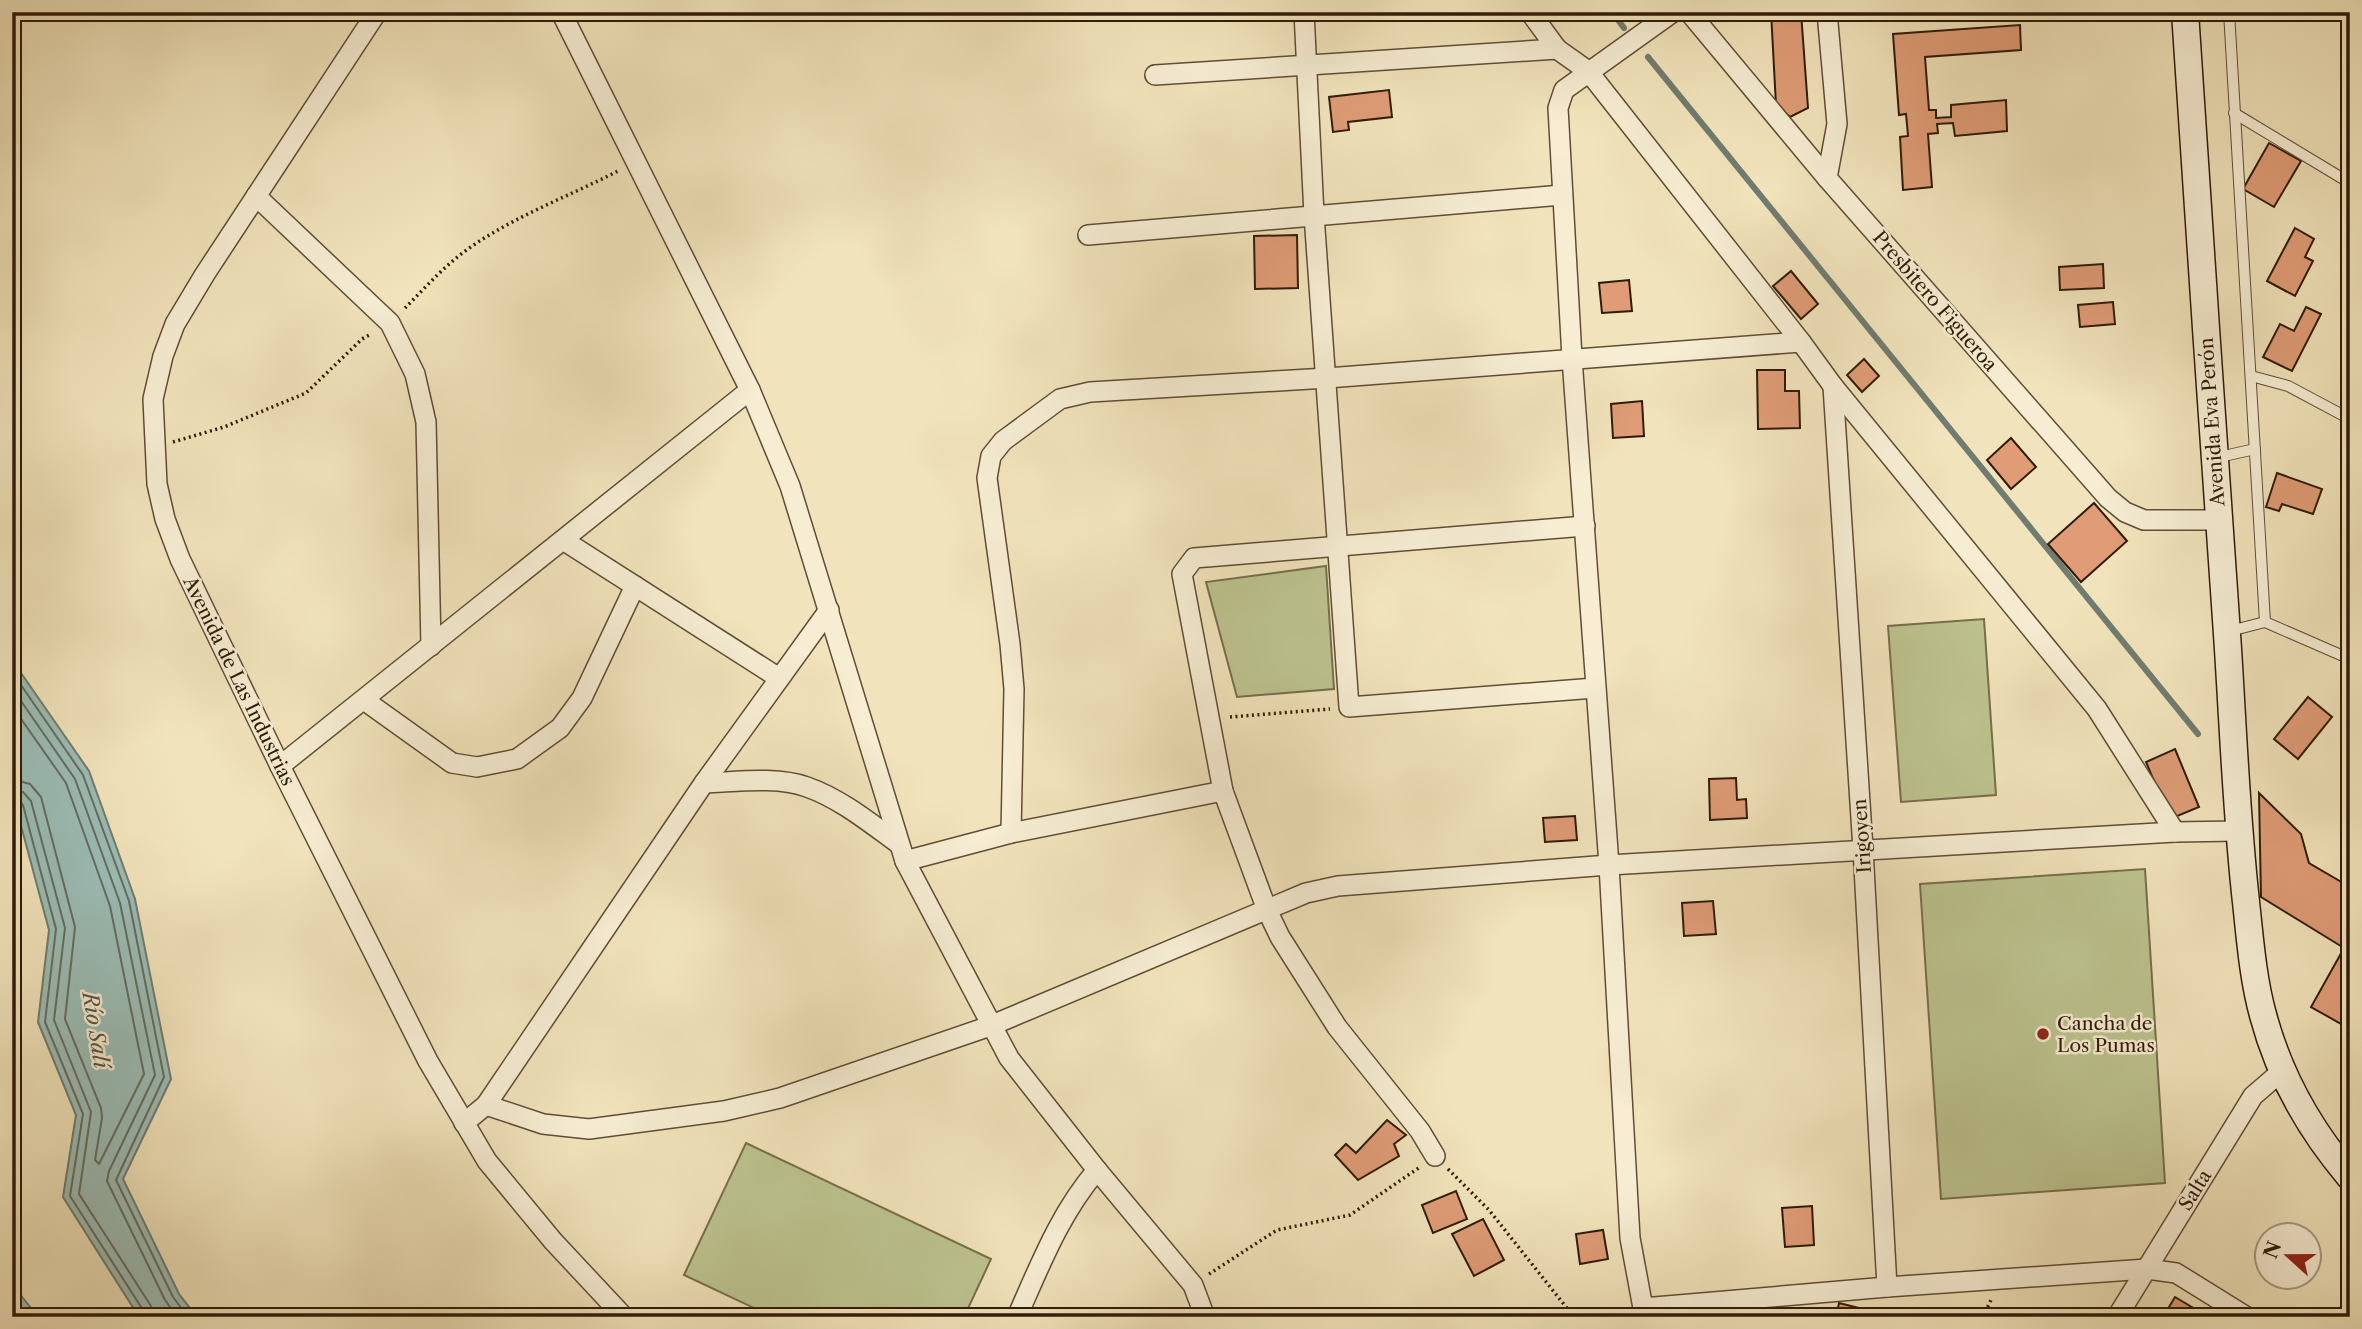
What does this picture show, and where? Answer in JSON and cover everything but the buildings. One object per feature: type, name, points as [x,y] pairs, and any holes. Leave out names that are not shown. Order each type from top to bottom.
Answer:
[{"type":"main road","name":"Avenida Eva Perón","points":[[2185,12],[2238,831],[2249,935],[2263,1014],[2282,1071],[2304,1114],[2332,1156],[2350,1177]]},
{"type":"street","name":"Avenida de Las Industrias","points":[[377,12],[175,324],[163,356],[153,399],[157,484],[173,539],[280,766],[428,1061],[487,1161],[553,1241],[624,1317]]},
{"type":"street","points":[[561,12],[751,390],[790,486],[902,853],[1009,1058],[1097,1170],[1193,1285],[1205,1317]]},
{"type":"street","points":[[1304,12],[1314,215],[1349,708],[1595,688]]},
{"type":"street","points":[[1530,12],[1557,50],[1588,71],[1801,341],[1833,386],[2097,709],[2175,832]]},
{"type":"street","points":[[1673,12],[1564,90],[1558,108],[1572,358],[1609,865],[1630,1238],[1643,1308],[1685,1311],[1887,1287],[2147,1269],[2176,1273],[2247,1317]]},
{"type":"street","name":"Presbitero Figueroa","points":[[1689,12],[1827,178],[2108,498],[2125,512],[2144,520],[2218,520]]},
{"type":"street","points":[[1827,12],[1837,124],[1827,178]]},
{"type":"street","points":[[1155,75],[1557,50]]},
{"type":"street","points":[[1088,235],[1562,195]]},
{"type":"street","points":[[256,196],[390,323],[415,374],[426,422],[431,646]]},
{"type":"street","points":[[1011,834],[1014,689],[987,478],[991,456],[1003,441],[1060,399],[1090,391],[1327,377],[1801,341]]},
{"type":"street","name":"Irigoyen","points":[[1833,386],[1863,849],[1887,1287]]},
{"type":"street","points":[[280,766],[751,390]]},
{"type":"street","points":[[1435,1157],[1420,1131],[1337,1027],[1280,937],[1267,909],[1223,792],[1182,574],[1194,558],[1585,526]]},
{"type":"street","points":[[563,540],[779,678]]},
{"type":"street","points":[[364,700],[452,763],[477,767],[517,759],[560,728],[582,698],[635,586]]},
{"type":"street","points":[[464,1123],[486,1105],[704,783],[829,610]]},
{"type":"street","points":[[704,783],[755,782],[805,786],[832,798],[902,853],[1223,792]]},
{"type":"street","points":[[486,1105],[543,1124],[589,1129],[677,1119],[780,1098],[990,1026],[1306,893],[1338,886],[1863,849],[2238,831]]},
{"type":"street","name":"Salta","points":[[2117,1317],[2253,1097],[2282,1071]]},
{"type":"street","points":[[1017,1317],[1060,1221],[1079,1191],[1097,1170]]},
{"type":"lane","points":[[2229,12],[2265,622]]},
{"type":"lane","points":[[2234,113],[2350,183]]},
{"type":"lane","points":[[2251,376],[2288,386],[2350,419]]},
{"type":"lane","points":[[2214,458],[2255,449]]},
{"type":"lane","points":[[2227,632],[2265,622],[2350,659]]},
{"type":"path","points":[[1210,718],[1349,708]]},
{"type":"path","points":[[1193,1285],[1278,1230],[1350,1215],[1435,1157],[1489,1210],[1574,1317]]},
{"type":"green space","points":[[1326,566],[1334,689],[1237,697],[1206,582]]},
{"type":"green space","points":[[1984,619],[1996,795],[1901,802],[1888,626]]},
{"type":"green space","name":"Cancha de Los Pumas","points":[[2145,869],[2165,1183],[1941,1199],[1920,884]]},
{"type":"green space","points":[[746,1143],[991,1259],[964,1317],[773,1317],[684,1275]]},
{"type":"water","name":"Río Salí","points":[[12,660],[89,771],[135,899],[171,1079],[123,1179],[179,1294],[197,1317],[139,1317],[63,1197],[76,1115],[38,1022],[49,930],[16,807],[12,801]]},
{"type":"water","points":[[12,1284],[38,1317],[12,1317]]},
{"type":"waterway","points":[[1612,12],[1624,28]]},
{"type":"waterway","points":[[1648,57],[2198,734]]},
{"type":"place","name":"Cancha de Los Pumas","points":[[2043,1034]]}]
